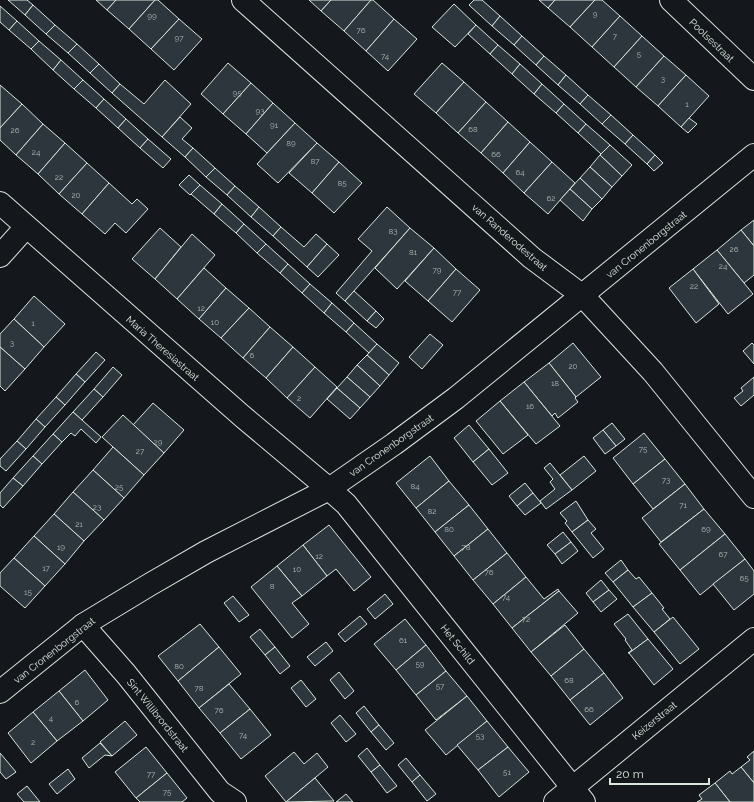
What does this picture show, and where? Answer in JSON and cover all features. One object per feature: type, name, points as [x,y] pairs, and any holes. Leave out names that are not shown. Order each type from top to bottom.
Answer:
[{"type":"street","name":"van Randerodestraat","points":[[243,0],[532,258],[583,296],[653,372],[754,497]]},
{"type":"street","name":"Poolsestraat","points":[[671,0],[754,79]]},
{"type":"street","name":"van Cronenborgstraat","points":[[0,692],[83,625],[206,552],[329,488],[394,444],[456,398],[583,296],[754,155]]},
{"type":"street","name":"Maria Theresiastraat","points":[[0,203],[242,416],[329,488]]},
{"type":"street","points":[[0,256],[26,227]]},
{"type":"street","name":"Het Schild","points":[[329,488],[346,504],[578,795]]},
{"type":"street","name":"Sint Willibrordstraat","points":[[83,625],[126,674],[220,792],[235,802]]},
{"type":"street","name":"Keizerstraat","points":[[555,802],[578,795],[754,639]]},
{"type":"building","points":[[8,0],[27,0],[33,5],[25,15]]},
{"type":"building","points":[[96,0],[116,0],[107,10]]},
{"type":"building","points":[[116,0],[155,0],[129,29],[107,10]]},
{"type":"building","points":[[155,0],[158,0],[179,19],[151,49],[129,29]]},
{"type":"building","points":[[309,0],[331,0],[321,11]]},
{"type":"building","points":[[331,0],[371,0],[344,31],[321,11]]},
{"type":"building","points":[[371,0],[373,0],[394,19],[366,51],[344,31]]},
{"type":"building","points":[[474,0],[482,0],[500,16],[492,26],[469,5]]},
{"type":"building","points":[[539,0],[555,0],[548,8]]},
{"type":"building","points":[[555,0],[595,0],[570,27],[548,8]]},
{"type":"building","points":[[595,0],[602,0],[620,16],[592,47],[570,27]]},
{"type":"building","points":[[454,4],[476,25],[455,47],[432,27]]},
{"type":"building","points":[[33,5],[55,25],[46,34],[25,15]]},
{"type":"building","points":[[0,6],[17,21],[9,30],[0,22]]},
{"type":"building","points":[[500,16],[522,36],[514,45],[492,26]]},
{"type":"building","points":[[620,16],[642,36],[614,67],[592,47]]},
{"type":"building","points":[[179,19],[202,39],[174,70],[151,49]]},
{"type":"building","points":[[394,19],[417,39],[388,71],[366,51]]},
{"type":"building","points":[[17,21],[39,41],[31,49],[9,30]]},
{"type":"building","points":[[55,25],[77,44],[68,53],[46,34]]},
{"type":"building","points":[[476,25],[498,45],[490,54],[468,34]]},
{"type":"building","points":[[522,36],[544,56],[536,65],[514,45]]},
{"type":"building","points":[[642,36],[664,56],[636,87],[614,67]]},
{"type":"building","points":[[39,41],[61,60],[53,70],[31,49]]},
{"type":"building","points":[[77,44],[99,64],[90,73],[68,53]]},
{"type":"building","points":[[498,45],[520,64],[512,74],[490,54]]},
{"type":"building","points":[[544,56],[566,75],[558,85],[536,65]]},
{"type":"building","points":[[664,56],[686,75],[658,106],[636,87]]},
{"type":"building","points":[[61,60],[83,80],[74,89],[53,70]]},
{"type":"building","points":[[228,63],[251,83],[223,114],[201,94]]},
{"type":"building","points":[[442,63],[464,82],[436,113],[414,94]]},
{"type":"building","points":[[99,64],[120,84],[112,93],[90,73]]},
{"type":"building","points":[[520,64],[542,84],[534,94],[512,74]]},
{"type":"building","points":[[566,75],[588,95],[580,104],[558,85]]},
{"type":"building","points":[[686,75],[709,96],[681,127],[658,106]]},
{"type":"building","points":[[83,80],[104,99],[96,108],[74,89]]},
{"type":"building","points":[[165,80],[191,104],[162,137],[112,93],[120,84],[144,104]]},
{"type":"building","points":[[464,82],[486,102],[458,133],[436,113]]},
{"type":"building","points":[[251,83],[273,103],[246,134],[223,114]]},
{"type":"building","points":[[542,84],[564,104],[556,113],[534,94]]},
{"type":"building","points":[[0,85],[22,104],[0,128]]},
{"type":"building","points":[[588,95],[611,115],[602,124],[580,104]]},
{"type":"building","points":[[104,99],[126,119],[118,128],[96,108]]},
{"type":"building","points":[[486,102],[508,122],[481,153],[458,133]]},
{"type":"building","points":[[273,103],[295,123],[267,153],[246,134]]},
{"type":"building","points":[[22,104],[43,124],[16,155],[0,140],[0,128]]},
{"type":"building","points":[[564,104],[586,124],[578,133],[556,113]]},
{"type":"building","points":[[611,115],[633,135],[625,144],[602,124]]},
{"type":"building","points":[[180,117],[192,128],[182,139],[193,148],[185,157],[162,137]]},
{"type":"building","points":[[689,118],[697,124],[688,133],[681,127]]},
{"type":"building","points":[[126,119],[148,139],[140,148],[118,128]]},
{"type":"building","points":[[508,122],[530,142],[503,173],[481,153]]},
{"type":"building","points":[[295,123],[317,143],[278,183],[257,164]]},
{"type":"building","points":[[43,124],[65,143],[38,174],[16,155]]},
{"type":"building","points":[[586,124],[610,145],[601,154],[578,133]]},
{"type":"building","points":[[633,135],[655,155],[647,164],[625,144]]},
{"type":"building","points":[[148,139],[171,159],[163,168],[140,148]]},
{"type":"building","points":[[530,142],[552,162],[524,193],[503,173]]},
{"type":"building","points":[[65,143],[87,163],[59,194],[38,174]]},
{"type":"building","points":[[317,143],[339,162],[312,193],[289,173]]},
{"type":"building","points":[[610,145],[632,165],[622,176],[600,155]]},
{"type":"building","points":[[193,148],[215,168],[206,177],[185,157]]},
{"type":"building","points":[[600,155],[622,176],[612,187],[590,167]]},
{"type":"building","points":[[655,155],[663,163],[654,171],[647,164]]},
{"type":"building","points":[[339,162],[362,183],[334,213],[312,193]]},
{"type":"building","points":[[552,162],[575,183],[548,214],[524,193]]},
{"type":"building","points":[[87,163],[109,183],[82,214],[59,194]]},
{"type":"building","points":[[590,167],[612,187],[602,199],[580,178]]},
{"type":"building","points":[[215,168],[235,186],[227,195],[206,177]]},
{"type":"building","points":[[189,175],[200,185],[190,195],[179,185]]},
{"type":"building","points":[[580,178],[602,199],[592,209],[570,189]]},
{"type":"building","points":[[109,183],[132,204],[137,199],[148,209],[126,233],[115,223],[105,234],[82,214]]},
{"type":"building","points":[[200,185],[222,204],[214,214],[191,194]]},
{"type":"building","points":[[235,186],[259,207],[251,217],[227,195]]},
{"type":"building","points":[[570,189],[592,209],[583,221],[560,200]]},
{"type":"building","points":[[222,204],[244,224],[236,233],[214,214]]},
{"type":"building","points":[[259,207],[281,227],[273,236],[251,217]]},
{"type":"building","points":[[387,207],[410,228],[345,301],[336,293],[372,251],[358,239]]},
{"type":"building","points":[[754,220],[754,246],[741,230]]},
{"type":"building","points":[[244,224],[266,244],[257,253],[236,233]]},
{"type":"building","points":[[281,227],[304,247],[316,234],[327,244],[307,267],[273,236]]},
{"type":"building","points":[[160,228],[181,247],[155,279],[132,259]]},
{"type":"building","points":[[410,228],[434,248],[397,289],[375,268]]},
{"type":"building","points":[[741,230],[754,246],[754,275],[744,283],[717,250]]},
{"type":"building","points":[[192,234],[215,255],[177,299],[155,279]]},
{"type":"building","points":[[266,244],[288,264],[280,273],[257,253]]},
{"type":"building","points":[[327,244],[339,255],[318,277],[307,267]]},
{"type":"building","points":[[434,248],[456,269],[428,301],[405,281]]},
{"type":"building","points":[[717,250],[753,294],[728,314],[693,269]]},
{"type":"building","points":[[288,264],[310,284],[302,293],[280,273]]},
{"type":"building","points":[[204,268],[226,288],[199,319],[177,299]]},
{"type":"building","points":[[456,269],[480,290],[452,322],[428,301]]},
{"type":"building","points":[[693,269],[719,304],[696,323],[669,288]]},
{"type":"building","points":[[310,284],[332,303],[324,313],[302,293]]},
{"type":"building","points":[[226,288],[249,308],[221,338],[199,319]]},
{"type":"building","points":[[354,291],[376,311],[367,321],[345,301]]},
{"type":"building","points":[[34,296],[65,324],[44,347],[14,319]]},
{"type":"building","points":[[332,303],[354,323],[346,332],[324,313]]},
{"type":"building","points":[[249,308],[270,327],[243,358],[221,338]]},
{"type":"building","points":[[376,311],[384,319],[376,328],[367,321]]},
{"type":"building","points":[[14,319],[44,347],[25,369],[0,347],[0,334]]},
{"type":"building","points":[[354,323],[377,344],[369,353],[346,332]]},
{"type":"building","points":[[270,327],[293,347],[266,378],[243,358]]},
{"type":"building","points":[[430,334],[443,345],[422,369],[409,357]]},
{"type":"building","points":[[573,343],[601,377],[576,397],[549,363]]},
{"type":"building","points":[[752,343],[754,345],[754,364],[743,351]]},
{"type":"building","points":[[377,344],[399,363],[389,375],[367,355]]},
{"type":"building","points":[[0,347],[25,369],[5,391],[0,386]]},
{"type":"building","points":[[293,347],[315,367],[287,398],[266,378]]},
{"type":"building","points":[[96,352],[105,360],[85,382],[76,374]]},
{"type":"building","points":[[367,355],[389,375],[380,386],[357,365]]},
{"type":"building","points":[[549,363],[576,397],[575,398],[578,402],[558,418],[555,413],[552,416],[524,382]]},
{"type":"building","points":[[357,365],[380,386],[370,397],[347,377]]},
{"type":"building","points":[[113,367],[122,375],[103,397],[94,389]]},
{"type":"building","points":[[315,367],[337,387],[310,418],[287,398]]},
{"type":"building","points":[[76,374],[85,382],[65,405],[56,397]]},
{"type":"building","points":[[347,377],[370,397],[360,408],[337,388]]},
{"type":"building","points":[[754,377],[754,395],[741,406],[734,398],[743,391],[741,388]]},
{"type":"building","points":[[524,382],[560,426],[536,444],[500,401]]},
{"type":"building","points":[[337,388],[360,408],[350,419],[327,399]]},
{"type":"building","points":[[94,389],[103,397],[82,420],[73,412]]},
{"type":"building","points":[[56,397],[65,405],[45,427],[36,419]]},
{"type":"building","points":[[500,401],[528,435],[503,454],[476,421]]},
{"type":"building","points":[[153,403],[184,430],[164,453],[133,425]]},
{"type":"building","points":[[73,412],[101,437],[96,443],[81,429],[75,436],[71,433],[62,442],[53,434]]},
{"type":"building","points":[[123,415],[164,453],[144,475],[102,437]]},
{"type":"building","points":[[36,419],[45,427],[26,449],[17,441]]},
{"type":"building","points":[[612,423],[625,439],[616,446],[603,430]]},
{"type":"building","points":[[469,425],[489,449],[473,462],[454,438]]},
{"type":"building","points":[[603,430],[616,446],[605,454],[593,438]]},
{"type":"building","points":[[644,433],[665,459],[633,484],[613,458]]},
{"type":"building","points":[[53,434],[62,442],[42,464],[33,456]]},
{"type":"building","points":[[17,441],[26,449],[6,471],[0,466],[0,459]]},
{"type":"building","points":[[113,447],[144,475],[124,498],[93,470]]},
{"type":"building","points":[[489,449],[508,473],[492,485],[473,462]]},
{"type":"building","points":[[33,456],[42,464],[23,486],[13,478]]},
{"type":"building","points":[[430,456],[449,481],[416,508],[396,483]]},
{"type":"building","points":[[584,456],[596,471],[572,490],[560,475]]},
{"type":"building","points":[[665,459],[685,484],[653,509],[633,484]]},
{"type":"building","points":[[550,463],[572,490],[546,509],[540,501],[555,489],[550,482],[553,479],[544,468]]},
{"type":"building","points":[[93,470],[124,498],[104,520],[73,492]]},
{"type":"building","points":[[13,478],[23,486],[3,508],[0,505],[0,493]]},
{"type":"building","points":[[449,481],[469,505],[435,532],[416,508]]},
{"type":"building","points":[[525,483],[533,493],[517,506],[509,496]]},
{"type":"building","points":[[685,484],[704,509],[661,542],[642,518]]},
{"type":"building","points":[[73,492],[104,520],[84,541],[54,514]]},
{"type":"building","points":[[533,493],[541,503],[525,515],[517,506]]},
{"type":"building","points":[[576,501],[588,520],[572,532],[565,523],[567,521],[560,513]]},
{"type":"building","points":[[469,505],[488,529],[454,556],[435,532]]},
{"type":"building","points":[[704,509],[725,534],[680,570],[659,544]]},
{"type":"building","points":[[54,514],[84,541],[65,564],[34,536]]},
{"type":"building","points":[[588,520],[596,529],[591,533],[604,549],[593,558],[572,532]]},
{"type":"building","points":[[329,525],[371,577],[354,591],[336,569],[327,576],[303,545]]},
{"type":"building","points":[[488,529],[507,553],[473,580],[454,556]]},
{"type":"building","points":[[563,532],[571,542],[555,554],[547,545]]},
{"type":"building","points":[[725,534],[745,559],[700,595],[680,570]]},
{"type":"building","points":[[34,536],[65,564],[45,586],[14,558]]},
{"type":"building","points":[[571,542],[578,551],[562,564],[555,554]]},
{"type":"building","points":[[303,545],[327,576],[302,596],[277,566]]},
{"type":"building","points":[[507,553],[526,577],[493,604],[473,580]]},
{"type":"building","points":[[14,558],[45,586],[25,608],[0,586],[0,573]]},
{"type":"building","points":[[745,559],[754,571],[754,594],[734,610],[713,584]]},
{"type":"building","points":[[621,560],[628,570],[613,582],[605,573]]},
{"type":"building","points":[[277,566],[302,596],[292,603],[309,624],[292,638],[251,587]]},
{"type":"building","points":[[628,570],[636,579],[639,577],[652,593],[633,607],[613,582]]},
{"type":"building","points":[[526,577],[544,599],[558,589],[559,591],[512,628],[493,604]]},
{"type":"building","points":[[601,580],[609,590],[593,602],[586,593]]},
{"type":"building","points":[[609,590],[617,599],[601,612],[593,602]]},
{"type":"building","points":[[559,591],[578,613],[531,652],[512,628]]},
{"type":"building","points":[[652,593],[664,608],[662,609],[670,619],[654,632],[633,607]]},
{"type":"building","points":[[385,594],[393,604],[375,619],[367,609]]},
{"type":"building","points":[[233,596],[249,615],[239,622],[224,603]]},
{"type":"building","points":[[628,614],[648,639],[629,653],[632,650],[625,640],[626,639],[614,624]]},
{"type":"building","points":[[360,616],[367,624],[345,642],[338,634]]},
{"type":"building","points":[[673,617],[699,649],[680,664],[654,632]]},
{"type":"building","points":[[405,619],[426,645],[396,670],[374,644]]},
{"type":"building","points":[[200,624],[219,647],[178,681],[158,656]]},
{"type":"building","points":[[565,625],[584,649],[551,676],[531,652]]},
{"type":"building","points":[[260,629],[275,647],[265,655],[250,637]]},
{"type":"building","points":[[648,639],[673,669],[654,685],[629,653]]},
{"type":"building","points":[[326,642],[333,651],[315,666],[307,657]]},
{"type":"building","points":[[426,645],[446,671],[416,695],[396,670]]},
{"type":"building","points":[[219,647],[241,674],[199,708],[178,681]]},
{"type":"building","points":[[275,647],[290,666],[280,674],[265,655]]},
{"type":"building","points":[[584,649],[604,673],[570,700],[551,676]]},
{"type":"building","points":[[85,670],[108,700],[83,721],[59,691]]},
{"type":"building","points":[[446,671],[467,696],[436,720],[416,695]]},
{"type":"building","points":[[339,672],[354,691],[345,699],[330,680]]},
{"type":"building","points":[[604,673],[623,698],[590,725],[570,700]]},
{"type":"building","points":[[301,680],[316,699],[306,707],[291,688]]},
{"type":"building","points":[[229,684],[250,709],[220,733],[199,708]]},
{"type":"building","points":[[59,691],[83,721],[57,741],[33,712]]},
{"type":"building","points":[[467,696],[487,721],[446,755],[425,730]]},
{"type":"building","points":[[364,706],[379,725],[371,732],[356,713]]},
{"type":"building","points":[[250,709],[271,735],[241,759],[220,733]]},
{"type":"building","points":[[33,712],[57,741],[31,763],[8,733]]},
{"type":"building","points":[[340,715],[356,734],[346,742],[331,723]]},
{"type":"building","points":[[125,721],[137,735],[112,756],[100,742]]},
{"type":"building","points":[[487,721],[508,747],[478,770],[457,745]]},
{"type":"building","points":[[379,725],[394,743],[386,750],[371,732]]},
{"type":"building","points":[[100,743],[112,756],[105,755],[89,768],[82,758]]},
{"type":"building","points":[[146,747],[167,773],[136,798],[115,772]]},
{"type":"building","points":[[508,747],[529,772],[499,797],[478,770]]},
{"type":"building","points":[[367,748],[380,765],[371,772],[358,756]]},
{"type":"building","points":[[754,751],[754,783],[741,767],[750,760],[747,757]]},
{"type":"building","points":[[294,752],[304,764],[317,753],[328,767],[286,802],[265,776]]},
{"type":"building","points":[[0,753],[16,772],[6,779],[0,772]]},
{"type":"building","points":[[406,758],[420,775],[412,782],[398,765]]},
{"type":"building","points":[[380,765],[397,786],[387,793],[371,772]]},
{"type":"building","points":[[741,767],[754,783],[754,802],[730,802],[715,783],[730,771],[732,774]]},
{"type":"building","points":[[68,769],[75,779],[57,794],[49,784]]},
{"type":"building","points":[[167,773],[187,798],[182,802],[140,802],[136,798]]},
{"type":"building","points":[[420,775],[436,794],[427,801],[412,782]]},
{"type":"building","points":[[315,778],[334,801],[286,802]]},
{"type":"building","points":[[715,783],[730,802],[697,802],[702,799],[699,795]]},
{"type":"building","points":[[27,786],[40,802],[24,802],[17,794]]},
{"type":"building","points":[[346,794],[353,802],[336,802]]}]
